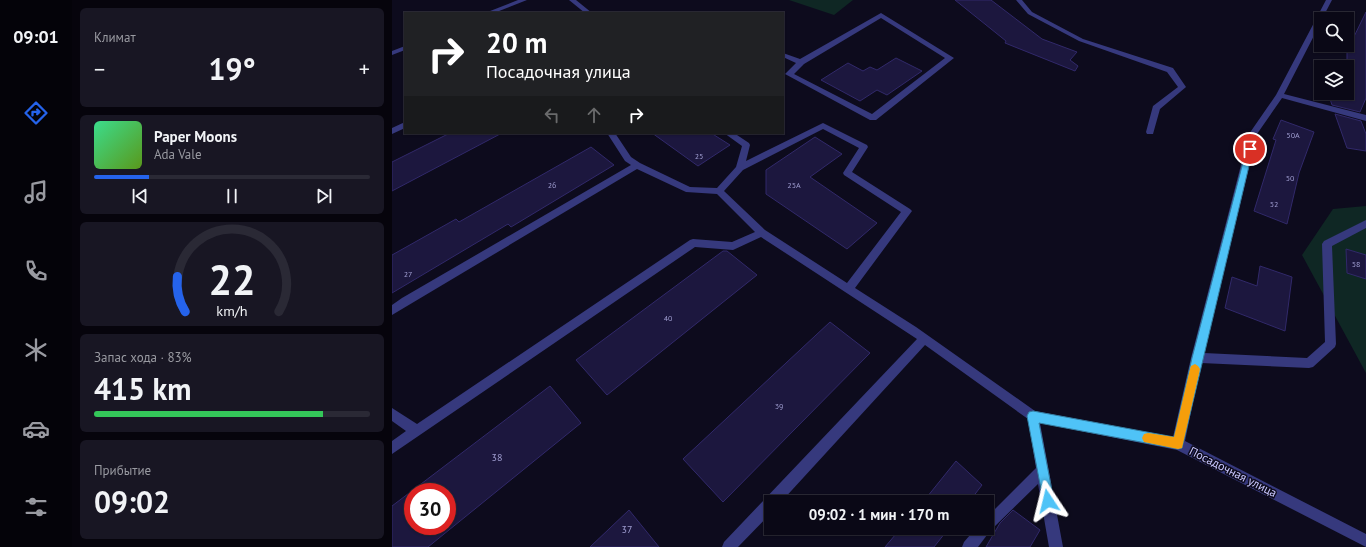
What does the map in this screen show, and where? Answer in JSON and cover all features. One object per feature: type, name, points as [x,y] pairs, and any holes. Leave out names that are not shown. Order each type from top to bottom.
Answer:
[{"type":"street","points":[[491,12],[524,0]]},
{"type":"street","points":[[572,0],[588,12]]},
{"type":"street","points":[[1019,0],[1030,13],[1080,40],[1170,70],[1182,87],[1156,108],[1150,132]]},
{"type":"street","points":[[1178,444],[1197,358],[1253,134],[1280,96],[1330,0]]},
{"type":"street","points":[[784,56],[801,62],[882,15],[950,58],[873,118],[789,74],[801,62]]},
{"type":"street","points":[[392,53],[404,48]]},
{"type":"street","points":[[1280,96],[1366,118]]},
{"type":"street","points":[[392,131],[404,125]]},
{"type":"street","points":[[612,134],[628,159],[637,165],[689,190],[719,191],[740,168],[822,126],[864,147],[847,173],[907,211],[848,289]]},
{"type":"street","points":[[730,134],[746,145],[740,168]]},
{"type":"street","points":[[392,311],[406,300],[637,165]]},
{"type":"street","name":"Посадочная улица","points":[[719,191],[762,233],[924,340],[1033,416],[1178,444],[1366,541]]},
{"type":"street","points":[[1197,358],[1309,363],[1331,344],[1327,244],[1366,224]]},
{"type":"street","points":[[392,448],[693,243],[732,246],[762,233]]},
{"type":"street","points":[[778,495],[924,340]]},
{"type":"street","points":[[392,414],[416,431]]},
{"type":"street","points":[[1033,416],[1056,547]]},
{"type":"street","points":[[994,519],[1043,470]]},
{"type":"street","points":[[729,547],[764,510]]},
{"type":"street","points":[[969,547],[979,535]]},
{"type":"green space","points":[[789,0],[853,0],[834,15]]},
{"type":"green space","points":[[1366,206],[1366,373],[1302,255],[1333,209]]},
{"type":"building","points":[[955,0],[991,0],[1042,39],[1077,52],[1070,60],[1078,66],[1075,71],[1005,43],[1006,41]]},
{"type":"building","points":[[1366,12],[1366,98],[1360,112],[1332,105],[1330,100],[1354,100],[1354,60],[1347,60],[1347,52],[1354,52],[1354,37]]},
{"type":"building","points":[[896,58],[922,71],[887,95],[877,90],[860,101],[821,80],[848,63],[863,71],[870,67],[877,70]]},
{"type":"building","points":[[1335,114],[1361,121],[1366,134],[1366,151],[1347,148]]},
{"type":"building","points":[[1281,120],[1314,132],[1299,173],[1287,224],[1254,211],[1276,140],[1273,139]]},
{"type":"building","points":[[448,134],[500,134],[392,191],[392,162]]},
{"type":"building","points":[[653,134],[713,134],[730,145],[698,166]]},
{"type":"building","points":[[815,137],[842,154],[810,177],[877,223],[847,249],[766,194],[766,170]]},
{"type":"building","points":[[591,147],[614,165],[511,227],[508,224],[392,293],[392,255],[456,219],[459,222]]},
{"type":"building","points":[[1346,249],[1366,255],[1366,279],[1347,273]]},
{"type":"building","points":[[723,251],[727,251],[757,275],[607,395],[576,360]]},
{"type":"building","points":[[1260,266],[1292,277],[1285,331],[1225,308],[1232,277],[1257,286]]},
{"type":"building","points":[[830,322],[870,353],[723,502],[683,459]]},
{"type":"building","points":[[550,386],[581,423],[456,524],[456,483],[422,483]]},
{"type":"building","points":[[956,461],[982,485],[974,495],[929,495]]},
{"type":"building","points":[[404,497],[404,535],[443,535],[428,547],[392,547],[392,506]]},
{"type":"building","points":[[629,510],[659,547],[590,547]]},
{"type":"building","points":[[1013,510],[1040,530],[1030,547],[986,547],[1000,523]]},
{"type":"building","points":[[895,535],[943,535],[934,547],[885,547]]},
{"type":"slow traffic","points":[[1148,438],[1178,444],[1195,369]]},
{"type":"route","points":[[1048,501],[1033,416],[1178,444],[1197,358],[1250,149]]}]
